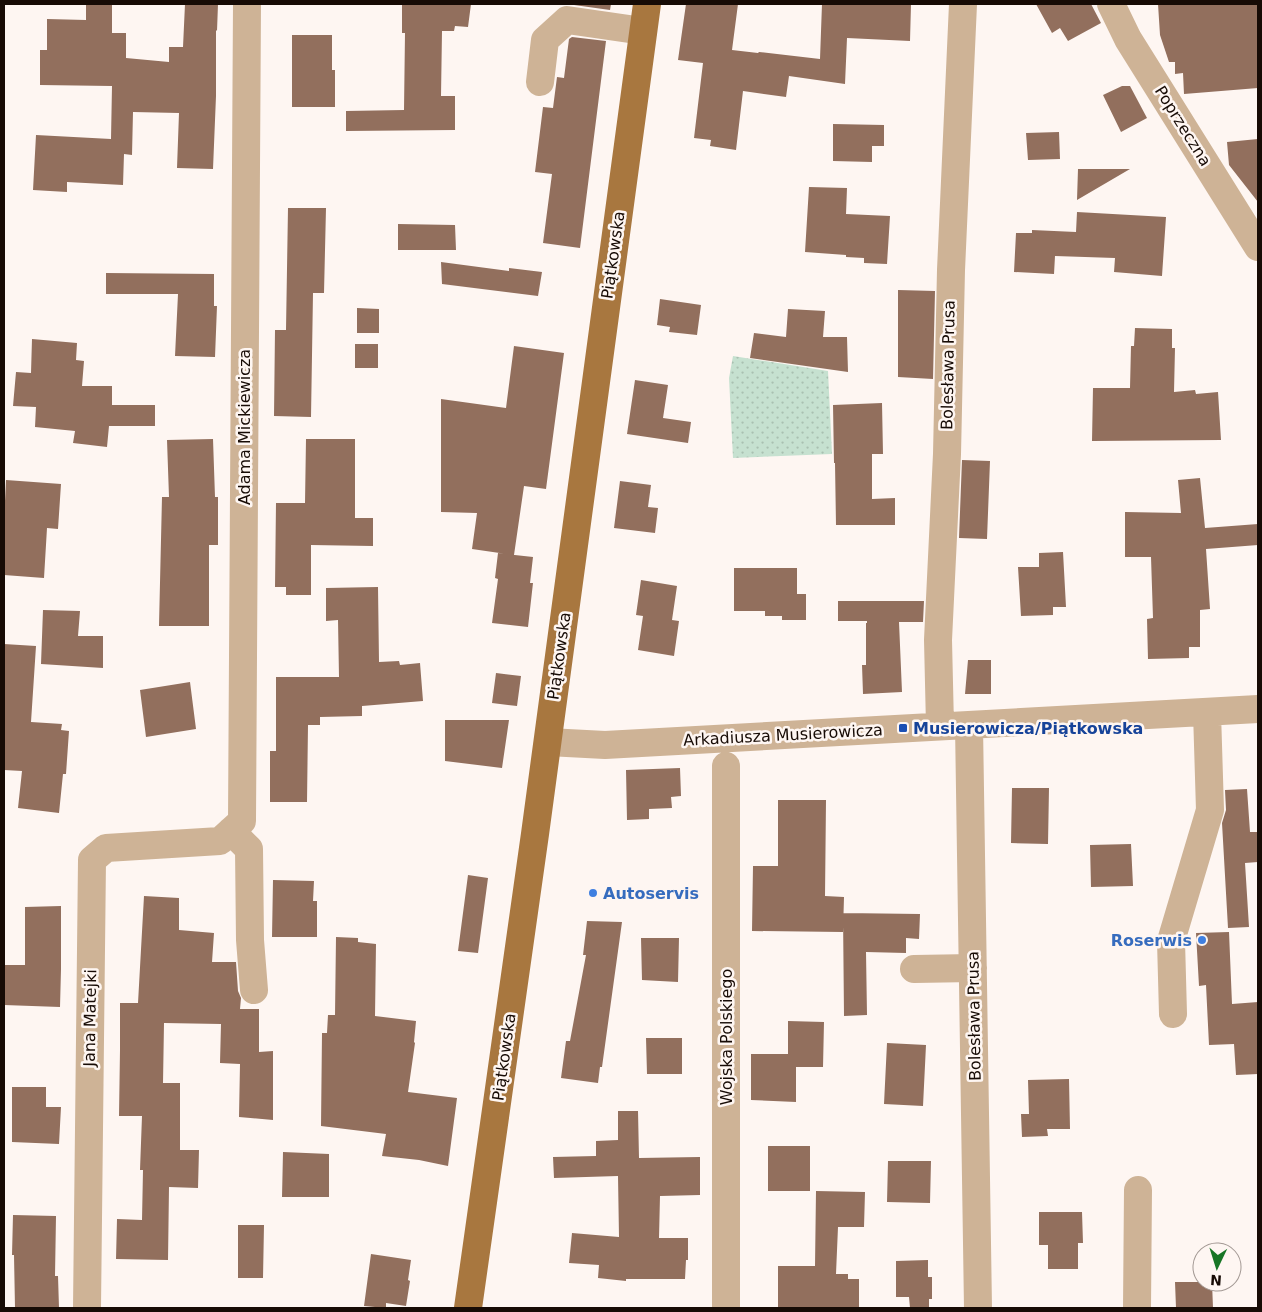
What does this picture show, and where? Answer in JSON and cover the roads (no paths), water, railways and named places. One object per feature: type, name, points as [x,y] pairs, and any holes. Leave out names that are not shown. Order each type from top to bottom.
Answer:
[{"type":"main road","name":"Piątkowska","points":[[468,1308],[548,742],[647,4]]},
{"type":"street","name":"Adama Mickiewicza","points":[[225,836],[242,821],[247,4]]},
{"type":"street","name":"Bolesława Prusa","points":[[940,726],[938,640],[946,454],[950,270],[963,4]]},
{"type":"street","name":"Poprzeczna","points":[[1111,4],[1128,39],[1258,247]]},
{"type":"street","points":[[540,82],[545,40],[567,20],[644,31]]},
{"type":"street","name":"Arkadiusza Musierowicza","points":[[548,742],[605,744],[1258,709]]},
{"type":"street","points":[[1173,1014],[1171,941],[1210,810],[1207,712]]},
{"type":"street","name":"Bolesława Prusa","points":[[969,725],[978,1308]]},
{"type":"street","name":"Wojska Polskiego","points":[[726,766],[726,1308]]},
{"type":"street","points":[[225,836],[249,849],[250,940],[254,990]]},
{"type":"street","name":"Jana Matejki","points":[[87,1308],[92,860],[106,848],[225,836]]},
{"type":"street","points":[[914,969],[973,968]]},
{"type":"street","points":[[1137,1308],[1138,1190]]},
{"type":"place","name":"Musierowicza/Piątkowska","points":[[903,728]]},
{"type":"place","name":"Autoservis","points":[[593,893]]},
{"type":"place","name":"Roserwis","points":[[1202,940]]}]
